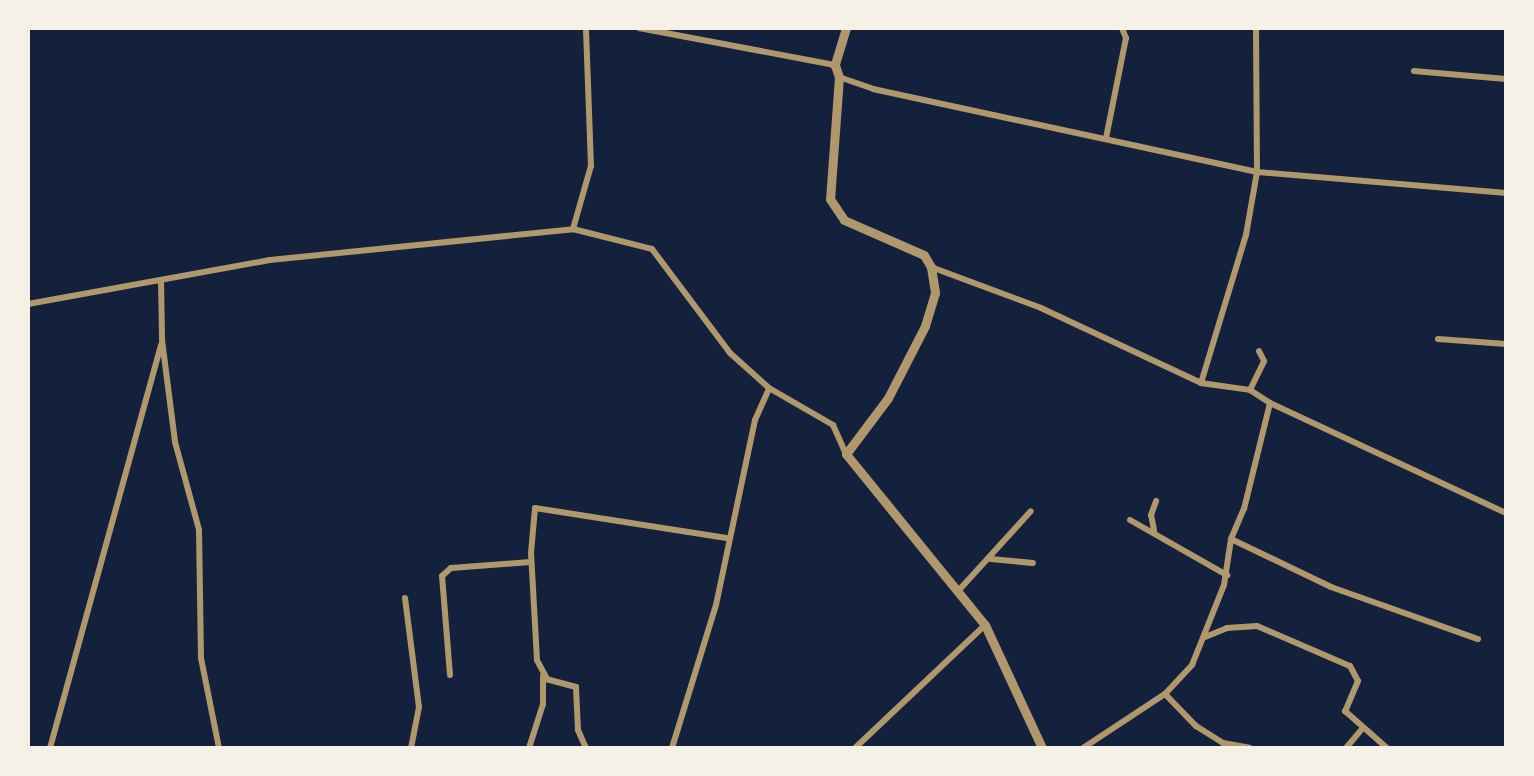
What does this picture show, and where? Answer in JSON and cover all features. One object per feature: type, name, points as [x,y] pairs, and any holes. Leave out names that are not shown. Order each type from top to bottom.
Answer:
[{"type":"street","points":[[574,229],[591,166],[586,28]]},
{"type":"street","points":[[639,28],[685,31],[835,65]]},
{"type":"street","points":[[846,28],[835,65],[839,76],[830,172],[835,210],[844,220],[924,255],[932,268],[935,293],[925,326],[888,398],[846,454]]},
{"type":"street","points":[[1106,138],[1126,38],[1122,28]]},
{"type":"street","points":[[1201,383],[1246,236],[1257,172],[1256,28]]},
{"type":"street","points":[[1414,71],[1506,79]]},
{"type":"street","points":[[839,76],[874,88],[1257,172],[1506,192]]},
{"type":"street","points":[[28,304],[270,260],[574,229],[652,248],[730,353],[769,388],[833,425],[846,454],[960,589],[985,625],[1042,748]]},
{"type":"street","points":[[932,268],[1041,308],[1201,383],[1250,390],[1270,404],[1506,513]]},
{"type":"street","points":[[160,280],[162,340],[175,442],[199,530],[201,658],[219,748]]},
{"type":"street","points":[[1438,339],[1506,344]]},
{"type":"street","points":[[50,748],[162,340]]},
{"type":"street","points":[[1250,390],[1264,361],[1259,351]]},
{"type":"street","points":[[672,748],[716,605],[754,420],[769,388]]},
{"type":"street","points":[[1083,748],[1165,694],[1192,664],[1227,574],[1232,538],[1270,404]]},
{"type":"street","points":[[1155,531],[1150,516],[1156,501]]},
{"type":"street","points":[[529,748],[543,704],[530,521],[538,508],[727,538]]},
{"type":"street","points":[[960,589],[1031,511]]},
{"type":"street","points":[[1130,520],[1227,574]]},
{"type":"street","points":[[1232,538],[1331,587],[1478,639]]},
{"type":"street","points":[[991,559],[1032,563]]},
{"type":"street","points":[[450,675],[442,576],[451,568],[532,562]]},
{"type":"street","points":[[405,598],[418,706],[411,748]]},
{"type":"street","points":[[855,748],[985,625]]},
{"type":"street","points":[[1204,638],[1227,628],[1258,626],[1350,666],[1358,681],[1344,707],[1387,748]]},
{"type":"street","points":[[543,674],[576,687],[578,730],[586,748]]},
{"type":"street","points":[[1165,694],[1196,726],[1223,742],[1250,748]]},
{"type":"street","points":[[1346,748],[1363,728]]}]
